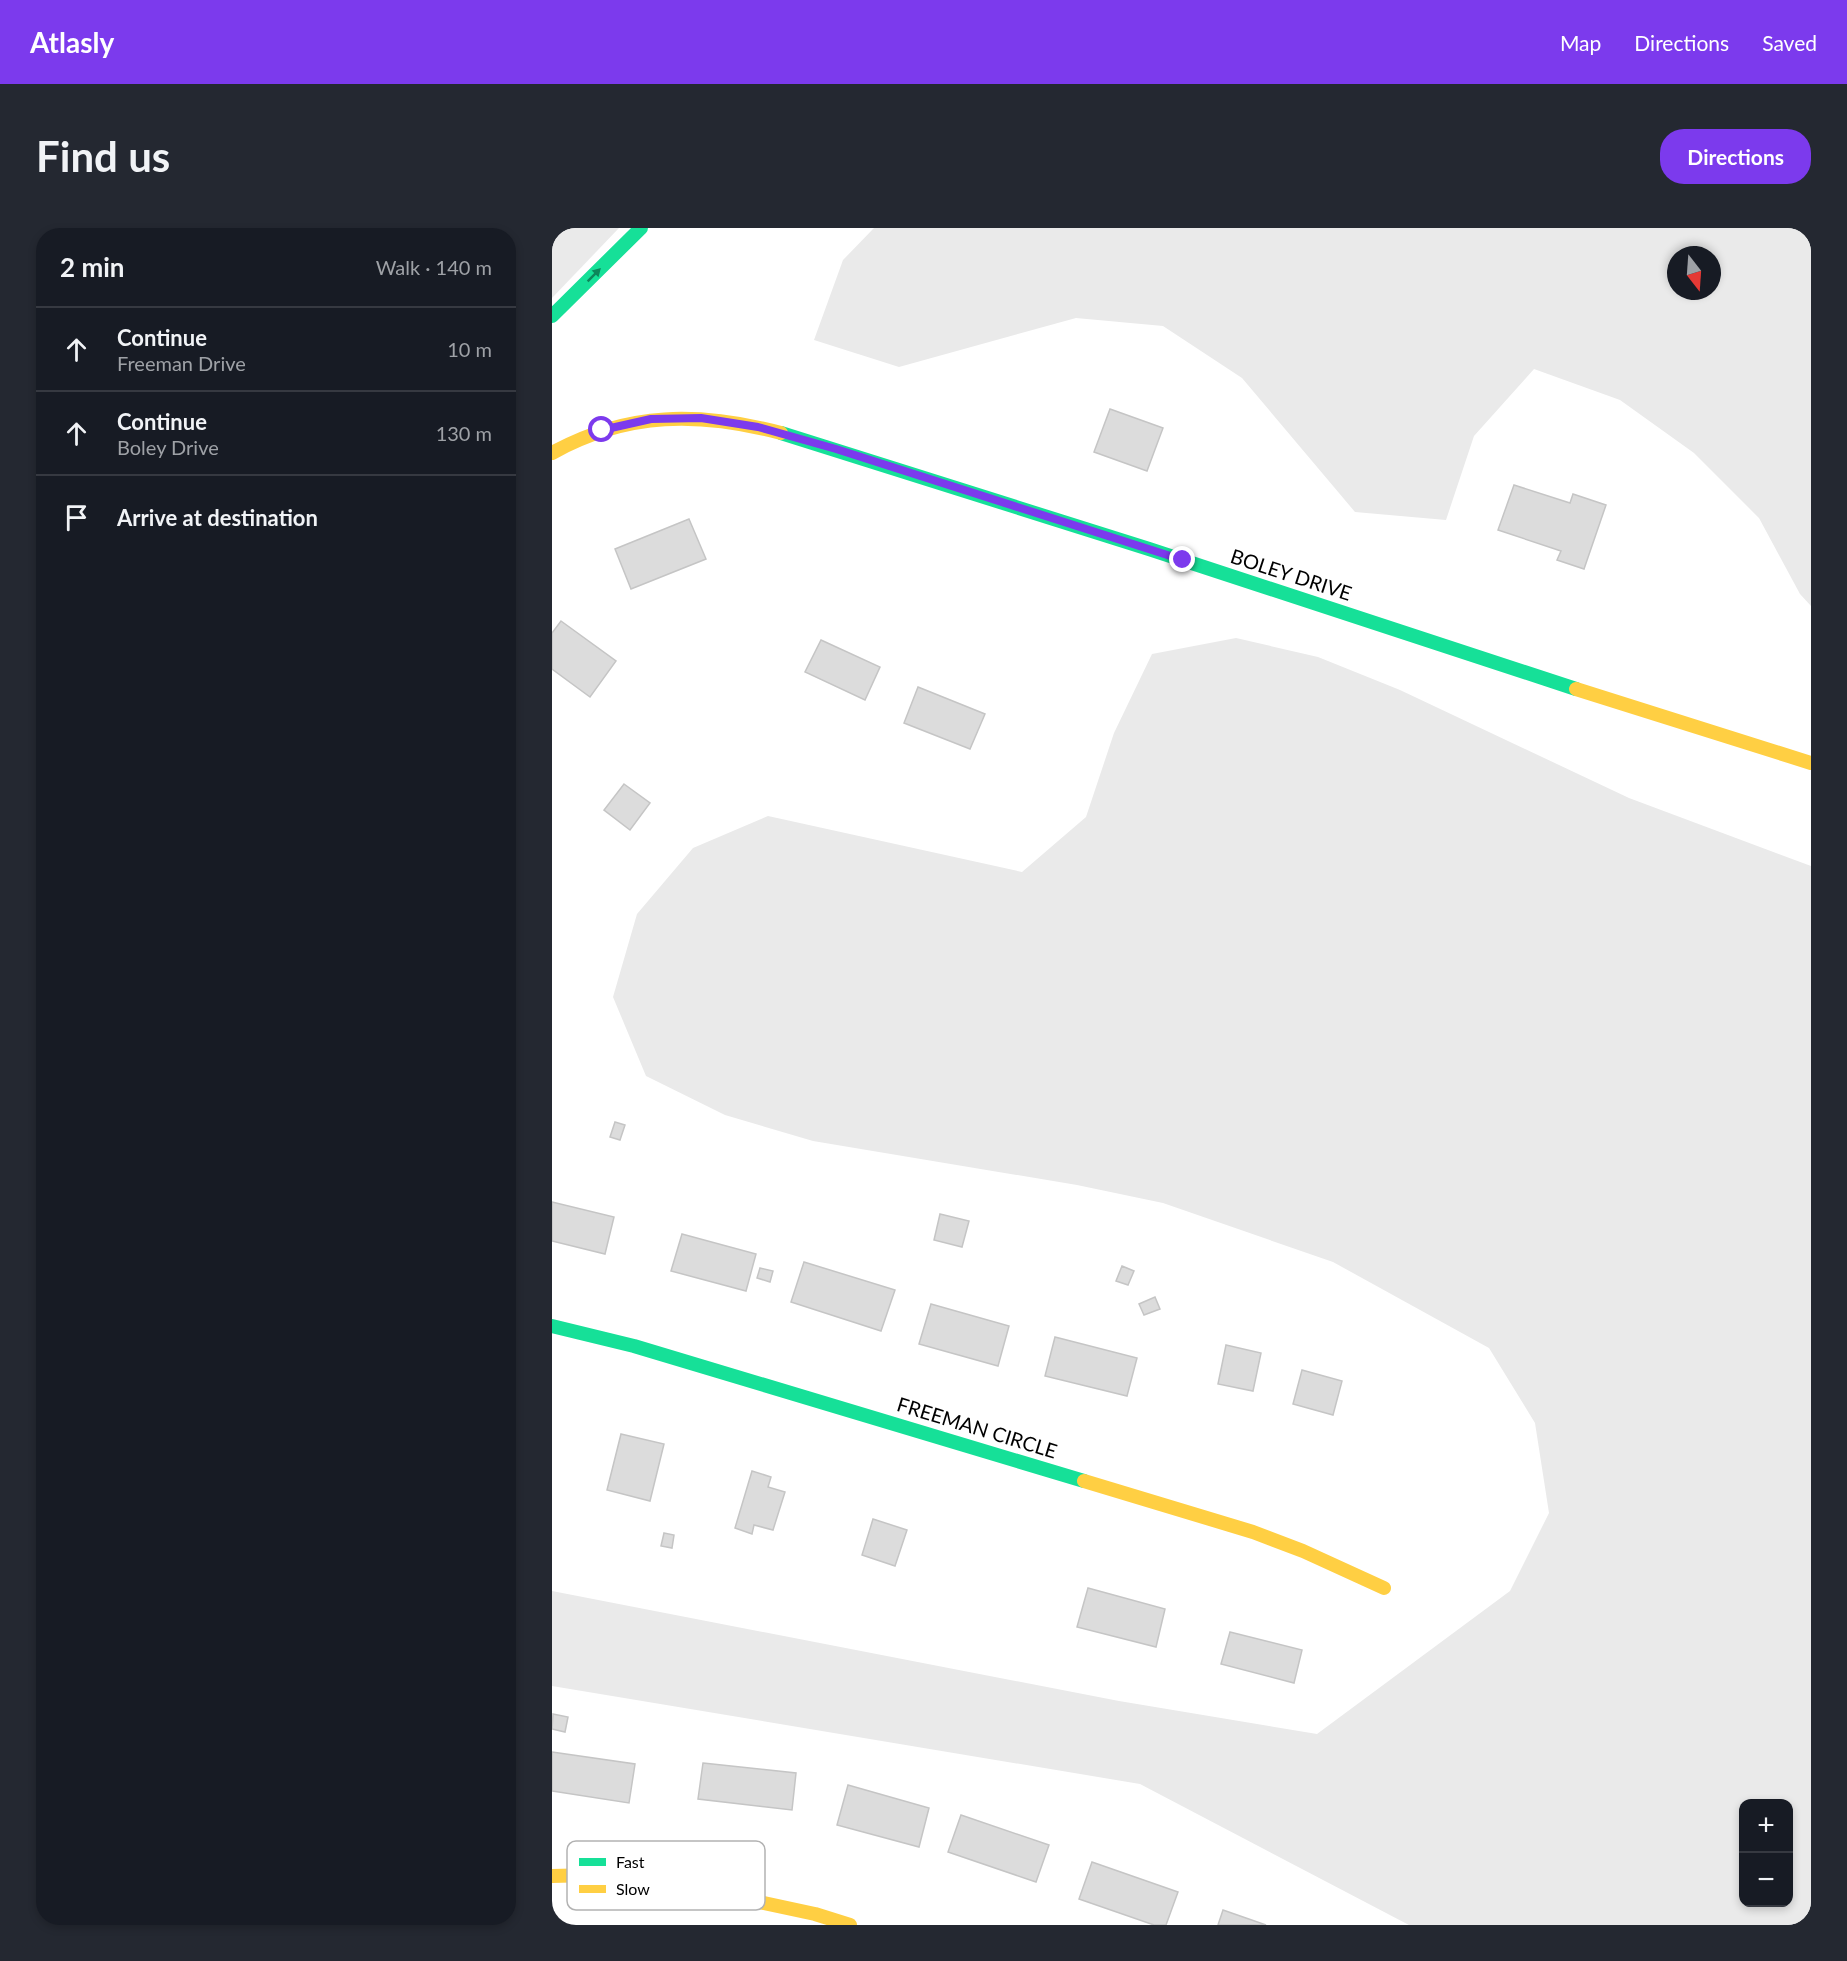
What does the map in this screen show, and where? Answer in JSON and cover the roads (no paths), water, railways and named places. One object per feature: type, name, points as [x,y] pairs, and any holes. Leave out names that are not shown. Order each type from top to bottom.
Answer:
[{"type":"main road","points":[[552,316],[641,228]]},
{"type":"main road","name":"BOLEY DRIVE","points":[[552,453],[602,430],[651,419],[701,418],[758,427],[825,446],[1183,560],[1433,643],[1811,763]]},
{"type":"main road","name":"FREEMAN CIRCLE","points":[[552,1326],[634,1346],[1253,1532],[1304,1551],[1384,1588]]},
{"type":"main road","points":[[552,1876],[567,1876]]},
{"type":"main road","points":[[765,1903],[815,1914],[850,1925]]}]
